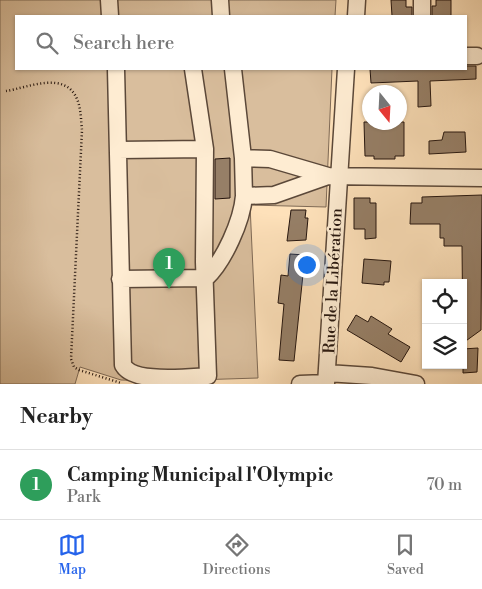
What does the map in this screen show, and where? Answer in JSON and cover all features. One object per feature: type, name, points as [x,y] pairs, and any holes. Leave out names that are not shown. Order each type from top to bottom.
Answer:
[{"type":"street","points":[[109,0],[110,15]]},
{"type":"street","points":[[220,0],[221,15]]},
{"type":"street","points":[[356,15],[357,0]]},
{"type":"street","points":[[422,0],[422,15]]},
{"type":"street","points":[[116,70],[123,365],[133,374],[170,378],[208,376],[205,150],[192,70]]},
{"type":"street","points":[[120,279],[206,278],[217,266],[226,249],[244,196],[243,158],[233,70]]},
{"type":"street","name":"Rue de la Libération","points":[[326,380],[333,177],[346,70]]},
{"type":"street","points":[[118,150],[205,150]]},
{"type":"street","points":[[243,158],[270,159],[333,177],[482,178]]},
{"type":"street","points":[[244,196],[274,195],[333,177]]},
{"type":"street","points":[[300,384],[372,376],[416,384]]},
{"type":"path","points":[[6,91],[52,82],[62,84],[77,98],[82,130],[71,359],[74,367],[78,370],[126,384]]},
{"type":"shaded area","points":[[0,0],[336,0],[335,15],[15,15],[15,70],[332,70],[326,207],[250,205],[258,378],[163,381],[121,380],[80,367],[75,384],[0,384]]},
{"type":"building","points":[[391,0],[406,0],[406,7],[412,7],[412,15],[392,15]]},
{"type":"building","points":[[436,0],[451,0],[451,15],[432,15],[432,6],[436,6]]},
{"type":"building","points":[[467,66],[476,66],[476,79],[430,81],[431,106],[418,107],[418,81],[371,83],[370,70],[467,70]]},
{"type":"building","points":[[364,130],[404,130],[404,156],[395,156],[395,159],[374,159],[374,156],[365,156]]},
{"type":"building","points":[[444,132],[465,132],[466,152],[429,154],[429,141],[442,140]]},
{"type":"building","points":[[230,158],[230,198],[215,199],[215,159]]},
{"type":"building","points":[[482,195],[481,330],[467,340],[467,279],[462,279],[462,246],[444,246],[444,238],[440,238],[440,224],[410,224],[411,203],[422,203],[422,197]]},
{"type":"building","points":[[354,198],[370,198],[370,203],[376,203],[376,238],[365,239],[365,229],[354,229]]},
{"type":"building","points":[[291,210],[306,210],[305,218],[308,218],[306,240],[287,241]]},
{"type":"building","points":[[290,254],[305,255],[294,361],[279,360],[284,304],[278,303],[281,275],[288,276]]},
{"type":"building","points":[[364,259],[391,261],[389,282],[384,282],[384,285],[362,283]]},
{"type":"building","points":[[356,315],[368,322],[371,316],[392,329],[388,334],[410,347],[401,362],[347,330]]},
{"type":"building","points":[[478,348],[477,372],[463,373],[463,369],[467,369],[467,349]]},
{"type":"place","name":"Camping Municipal l'Olympic","points":[[169,289]]}]
